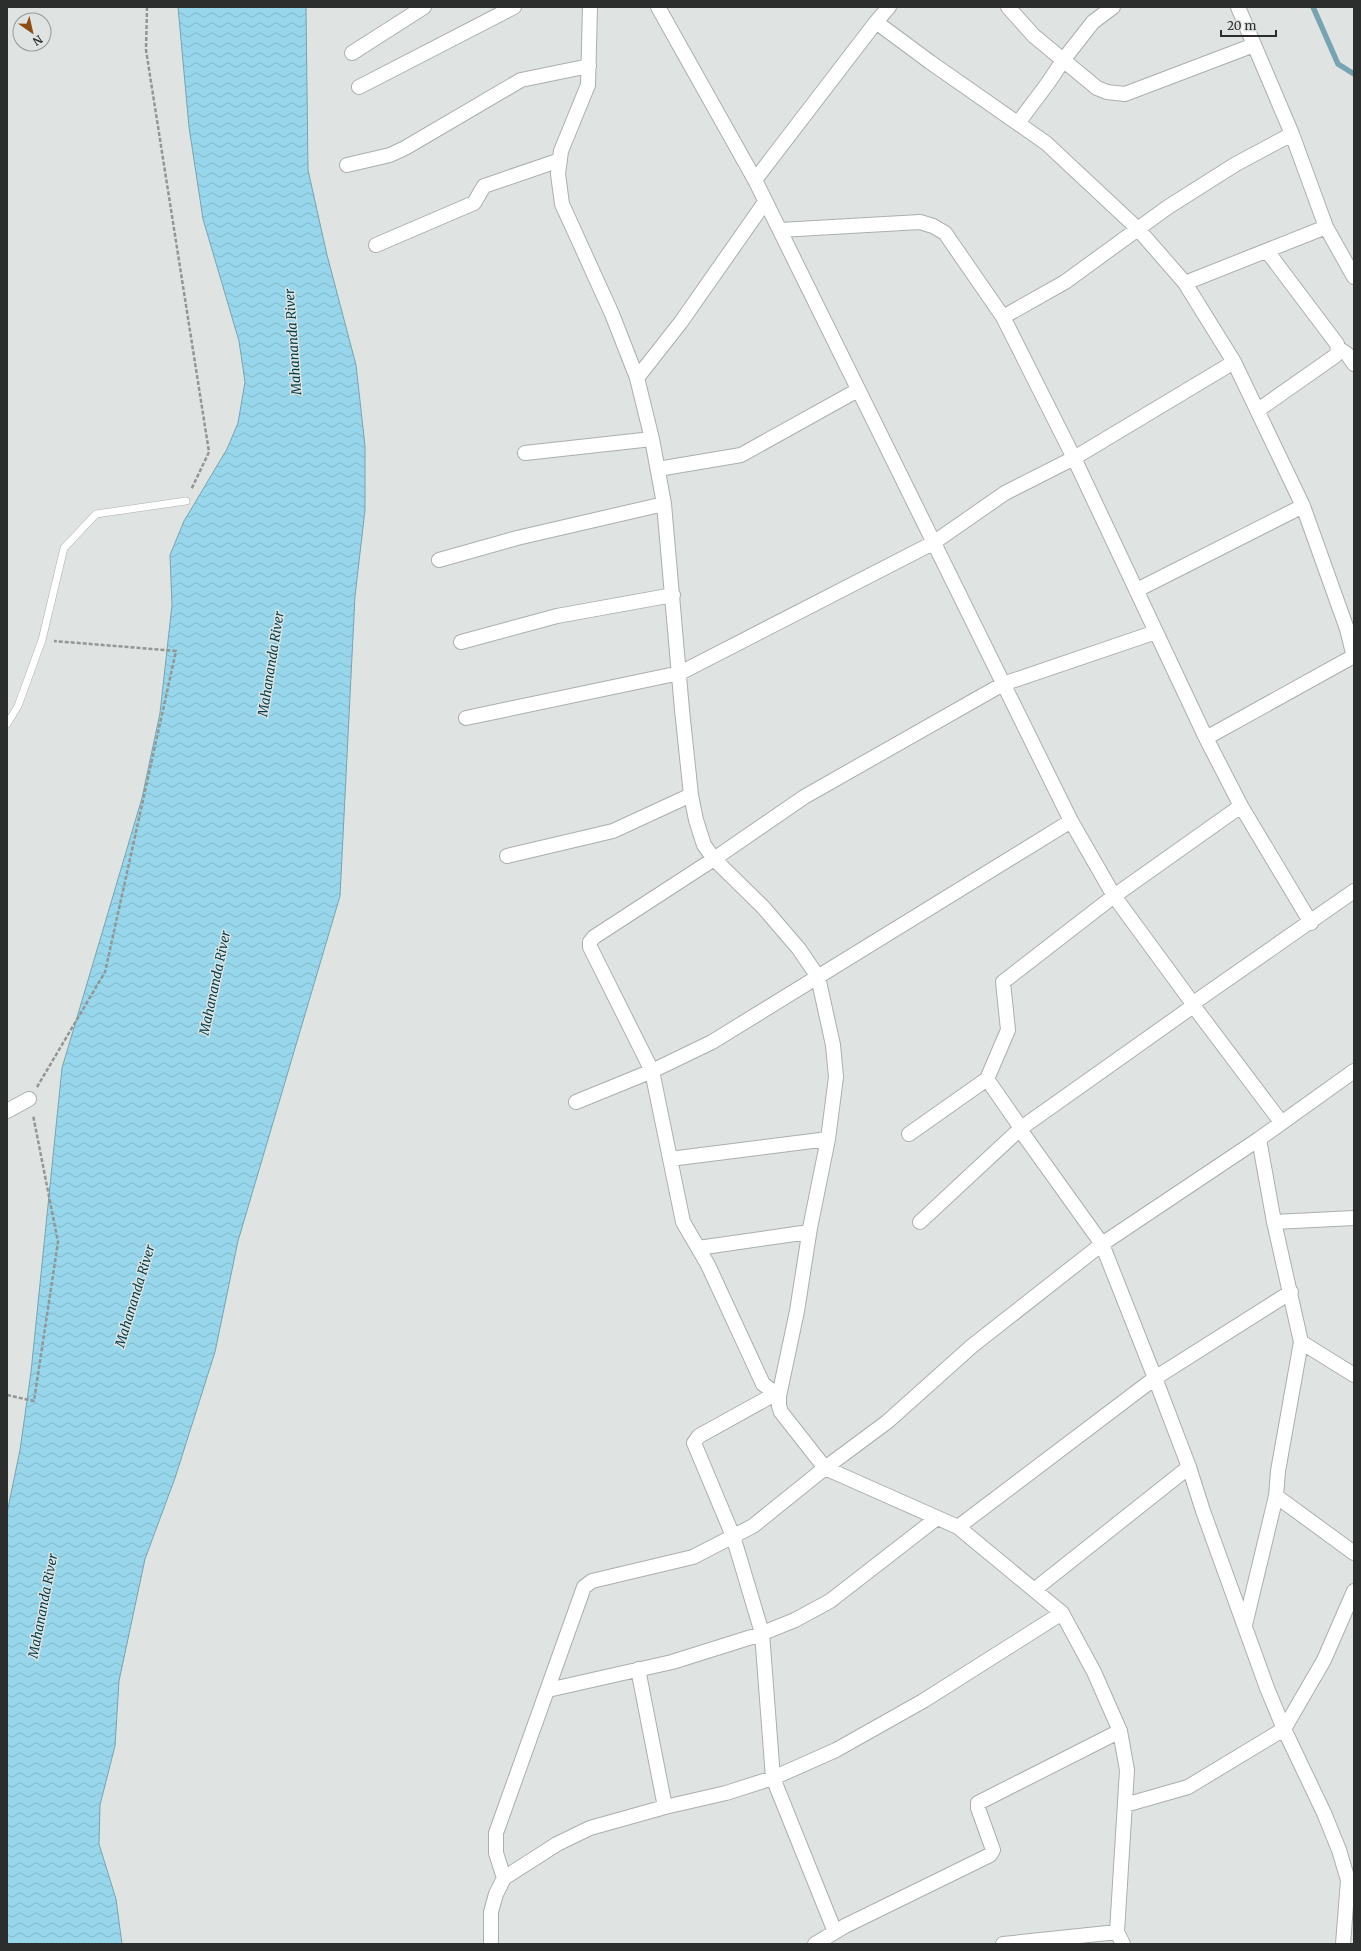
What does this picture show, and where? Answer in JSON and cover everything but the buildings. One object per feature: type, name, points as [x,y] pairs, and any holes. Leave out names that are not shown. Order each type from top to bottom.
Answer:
[{"type":"street","points":[[352,53],[424,7]]},
{"type":"street","points":[[359,87],[514,7]]},
{"type":"street","points":[[590,7],[589,66],[586,93],[561,150],[558,174],[562,204],[612,314],[637,378],[652,439],[664,504],[680,673],[682,710],[691,795],[696,820],[704,845],[714,859],[768,913],[799,949],[818,977],[833,1045],[836,1077],[828,1139],[809,1232],[797,1311],[777,1395],[779,1406],[781,1412],[825,1468],[958,1527],[1062,1614],[1094,1672],[1120,1731],[1127,1770],[1120,1938],[1003,1944]]},
{"type":"street","points":[[756,180],[889,7]]},
{"type":"street","points":[[1008,7],[1034,36],[1064,59],[1097,88],[1107,92],[1125,94],[1254,45]]},
{"type":"street","points":[[1018,123],[1064,59],[1093,22],[1113,7]]},
{"type":"street","points":[[1238,7],[1292,134],[1326,227],[1354,277]]},
{"type":"street","points":[[663,9],[756,180],[933,543],[1071,821],[1114,896],[1192,1004],[1281,1122]]},
{"type":"street","points":[[876,22],[930,62],[1046,143],[1138,229],[1185,283],[1234,362],[1258,410],[1302,506],[1347,629],[1354,657],[1206,738]]},
{"type":"street","points":[[347,165],[390,155],[521,80],[589,66]]},
{"type":"street","points":[[1003,318],[1065,282],[1168,207],[1236,164],[1292,134]]},
{"type":"street","points":[[376,245],[474,203],[484,186],[560,160]]},
{"type":"street","points":[[637,378],[681,322],[766,202]]},
{"type":"street","points":[[780,230],[920,222],[933,226],[945,233],[1003,318],[1074,458],[1206,738],[1241,806],[1311,923]]},
{"type":"street","points":[[1185,283],[1326,227]]},
{"type":"street","points":[[1267,251],[1337,344],[1338,348],[1347,354],[1354,364]]},
{"type":"street","points":[[1258,410],[1335,356],[1338,348]]},
{"type":"street","points":[[466,718],[680,673],[933,543],[1005,493],[1074,458],[1234,362]]},
{"type":"street","points":[[658,469],[741,455],[858,390]]},
{"type":"street","points":[[525,453],[652,439]]},
{"type":"street","points":[[439,560],[517,538],[664,504]]},
{"type":"street","points":[[1137,590],[1302,506]]},
{"type":"street","points":[[461,642],[557,616],[673,595]]},
{"type":"street","points":[[777,1395],[763,1384],[708,1265],[683,1222],[652,1071],[590,947],[590,942],[594,937],[714,859],[804,797],[1004,684],[1156,632]]},
{"type":"street","points":[[507,856],[613,831],[691,795]]},
{"type":"street","points":[[909,1134],[987,1079],[1008,1030],[1002,982],[1114,896],[1241,806]]},
{"type":"street","points":[[576,1102],[652,1071],[712,1042],[1071,821]]},
{"type":"street","points":[[920,1222],[1021,1128],[1185,1012],[1192,1004],[1311,923],[1354,891]]},
{"type":"street","points":[[504,1878],[496,1853],[496,1832],[548,1690],[564,1638],[584,1587],[592,1581],[693,1557],[753,1526],[825,1468],[887,1422],[972,1346],[1102,1244],[1259,1139],[1281,1122],[1354,1072]]},
{"type":"street","points":[[987,1079],[1023,1133],[1102,1244],[1189,1467],[1203,1511],[1245,1624],[1266,1688],[1324,1813],[1348,1880],[1343,1944]]},
{"type":"street","points":[[7,1111],[29,1099]]},
{"type":"street","points":[[670,1159],[828,1139]]},
{"type":"street","points":[[1245,1624],[1276,1496],[1278,1471],[1301,1342],[1274,1222],[1259,1139]]},
{"type":"street","points":[[1274,1222],[1354,1218]]},
{"type":"street","points":[[698,1248],[809,1232]]},
{"type":"street","points":[[958,1527],[1155,1378],[1290,1292]]},
{"type":"street","points":[[1301,1342],[1354,1375]]},
{"type":"street","points":[[777,1395],[698,1436],[694,1440],[733,1536],[762,1633],[773,1778],[835,1932]]},
{"type":"street","points":[[1034,1590],[1189,1467]]},
{"type":"street","points":[[1276,1496],[1354,1553]]},
{"type":"street","points":[[548,1690],[715,1649],[795,1620],[830,1601],[937,1518]]},
{"type":"street","points":[[1125,1805],[1188,1787],[1284,1729],[1324,1660],[1354,1591]]},
{"type":"street","points":[[491,1944],[491,1912],[496,1894],[504,1878],[557,1844],[590,1828],[665,1807],[726,1793],[773,1778],[836,1750],[923,1701],[1062,1614]]},
{"type":"street","points":[[638,1669],[665,1807]]},
{"type":"street","points":[[815,1944],[835,1932],[990,1855],[993,1850],[978,1808],[978,1803],[1120,1731]]},
{"type":"lane","points":[[7,724],[18,706],[42,640],[64,548],[96,514],[186,501]]},
{"type":"path","points":[[147,7],[146,50],[209,452],[186,501]]},
{"type":"path","points":[[7,1395],[34,1401],[58,1242],[29,1099],[106,972],[176,651],[42,640]]},
{"type":"water","name":"Mahananda River","points":[[178,7],[306,7],[308,170],[327,255],[356,365],[365,446],[365,510],[355,596],[340,896],[238,1241],[215,1352],[175,1478],[145,1559],[119,1681],[115,1746],[100,1805],[99,1844],[116,1899],[122,1944],[7,1944],[7,1513],[20,1450],[31,1372],[62,1068],[142,798],[160,713],[172,605],[170,555],[184,521],[227,449],[238,423],[245,382],[239,341],[203,219],[189,127]]},
{"type":"waterway","points":[[1313,7],[1338,64],[1354,74]]}]
